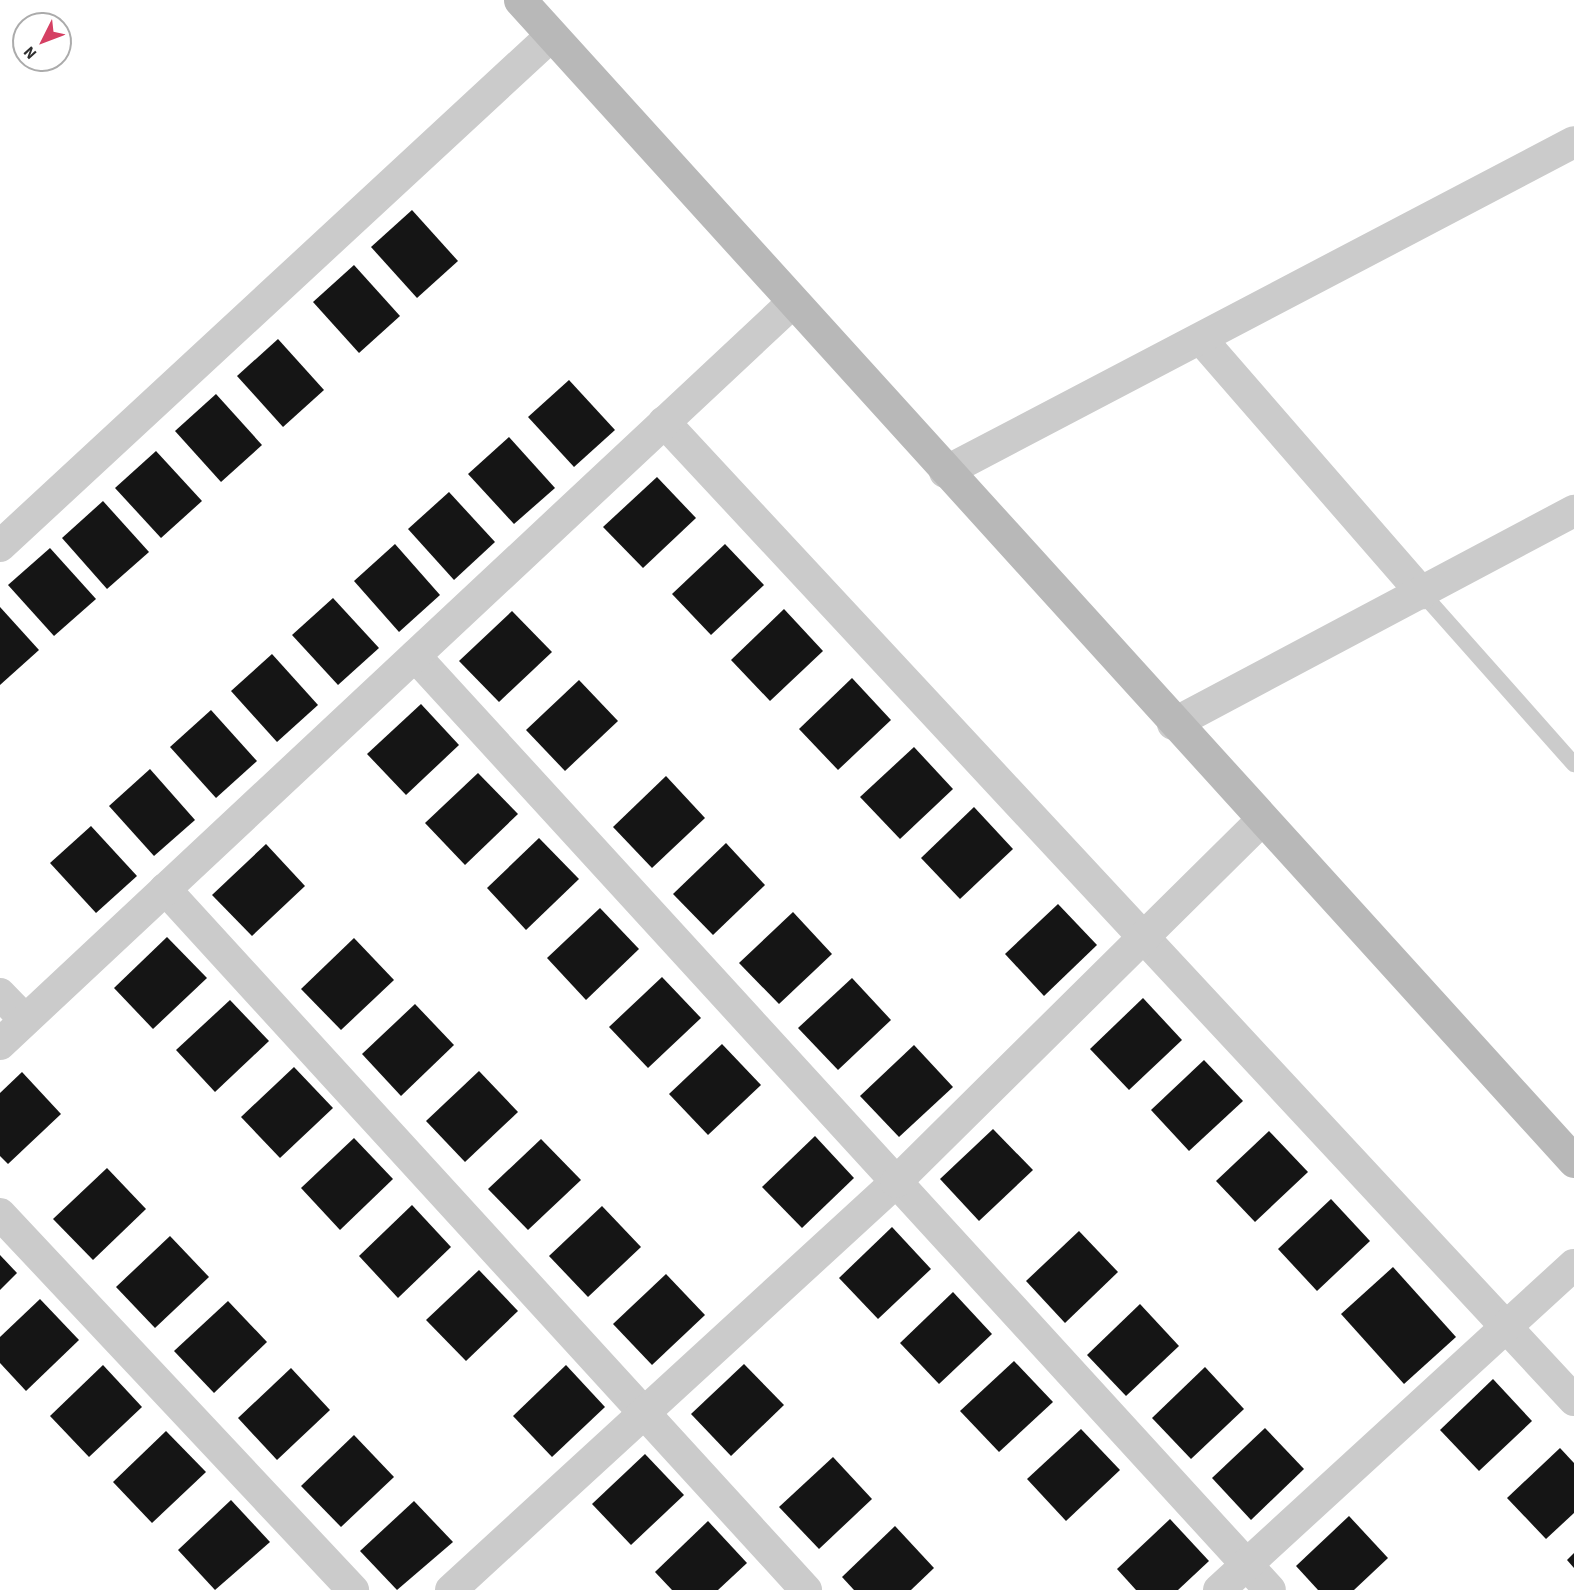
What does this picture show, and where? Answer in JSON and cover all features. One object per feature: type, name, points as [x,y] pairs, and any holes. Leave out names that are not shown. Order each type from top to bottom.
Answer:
[{"type":"main road","points":[[520,0],[1173,724],[1574,1161]]},
{"type":"street","points":[[0,546],[552,35]]},
{"type":"street","points":[[945,472],[1574,142]]},
{"type":"street","points":[[0,1044],[792,303]]},
{"type":"street","points":[[1201,339],[1422,593]]},
{"type":"street","points":[[664,422],[1574,1400]]},
{"type":"street","points":[[1173,724],[1574,511]]},
{"type":"street","points":[[414,656],[1270,1590]]},
{"type":"street","points":[[451,1590],[896,1182],[1145,939],[1262,820]]},
{"type":"street","points":[[165,889],[806,1590]]},
{"type":"street","points":[[0,994],[25,1020]]},
{"type":"street","points":[[0,1214],[353,1590]]},
{"type":"street","points":[[1219,1590],[1574,1265]]},
{"type":"lane","points":[[1422,593],[1574,764]]},
{"type":"building","points":[[412,210],[458,261],[417,298],[371,247]]},
{"type":"building","points":[[354,265],[400,316],[359,353],[313,302]]},
{"type":"building","points":[[278,339],[324,390],[283,427],[237,376]]},
{"type":"building","points":[[569,380],[615,430],[574,467],[528,417]]},
{"type":"building","points":[[216,394],[262,445],[221,482],[175,431]]},
{"type":"building","points":[[509,437],[555,488],[514,524],[468,474]]},
{"type":"building","points":[[156,451],[202,501],[161,538],[115,488]]},
{"type":"building","points":[[657,477],[696,518],[643,568],[603,527]]},
{"type":"building","points":[[449,492],[495,542],[454,580],[408,529]]},
{"type":"building","points":[[103,501],[149,552],[107,589],[62,538]]},
{"type":"building","points":[[395,544],[440,595],[399,632],[354,581]]},
{"type":"building","points":[[725,544],[764,585],[711,635],[672,594]]},
{"type":"building","points":[[50,548],[96,599],[54,636],[8,585]]},
{"type":"building","points":[[333,598],[379,648],[338,685],[292,635]]},
{"type":"building","points":[[0,607],[39,650],[0,685]]},
{"type":"building","points":[[784,609],[823,651],[770,701],[731,660]]},
{"type":"building","points":[[512,611],[552,652],[499,702],[459,661]]},
{"type":"building","points":[[272,654],[318,705],[277,742],[231,691]]},
{"type":"building","points":[[852,678],[891,720],[838,770],[799,729]]},
{"type":"building","points":[[579,680],[618,721],[565,771],[526,730]]},
{"type":"building","points":[[421,704],[459,745],[406,795],[367,754]]},
{"type":"building","points":[[211,710],[257,761],[216,798],[170,747]]},
{"type":"building","points":[[914,747],[953,789],[900,839],[860,797]]},
{"type":"building","points":[[150,769],[195,820],[154,856],[109,806]]},
{"type":"building","points":[[478,773],[518,814],[465,865],[425,823]]},
{"type":"building","points":[[666,776],[705,818],[652,868],[613,827]]},
{"type":"building","points":[[974,807],[1013,849],[960,899],[921,858]]},
{"type":"building","points":[[91,826],[137,876],[96,913],[50,863]]},
{"type":"building","points":[[539,838],[579,879],[526,930],[487,888]]},
{"type":"building","points":[[726,843],[765,885],[713,935],[673,894]]},
{"type":"building","points":[[266,844],[305,886],[252,936],[212,895]]},
{"type":"building","points":[[1058,904],[1097,945],[1044,996],[1005,954]]},
{"type":"building","points":[[600,908],[639,949],[586,1000],[547,958]]},
{"type":"building","points":[[793,912],[832,954],[779,1004],[739,963]]},
{"type":"building","points":[[167,937],[207,978],[153,1029],[114,988]]},
{"type":"building","points":[[354,938],[394,980],[341,1030],[301,989]]},
{"type":"building","points":[[662,977],[701,1018],[648,1068],[609,1027]]},
{"type":"building","points":[[852,978],[891,1020],[838,1070],[798,1028]]},
{"type":"building","points":[[1143,998],[1182,1040],[1129,1090],[1090,1049]]},
{"type":"building","points":[[230,1000],[269,1041],[215,1092],[176,1050]]},
{"type":"building","points":[[415,1004],[454,1045],[401,1096],[362,1054]]},
{"type":"building","points":[[722,1044],[761,1085],[708,1135],[669,1094]]},
{"type":"building","points":[[914,1045],[953,1087],[899,1137],[860,1096]]},
{"type":"building","points":[[1204,1060],[1243,1101],[1189,1151],[1151,1110]]},
{"type":"building","points":[[294,1067],[333,1108],[280,1158],[241,1117]]},
{"type":"building","points":[[479,1071],[518,1112],[465,1162],[426,1121]]},
{"type":"building","points":[[22,1072],[61,1114],[8,1164],[0,1156],[0,1093]]},
{"type":"building","points":[[993,1129],[1033,1170],[979,1221],[940,1179]]},
{"type":"building","points":[[1269,1131],[1308,1172],[1255,1222],[1216,1181]]},
{"type":"building","points":[[815,1136],[854,1178],[802,1228],[762,1187]]},
{"type":"building","points":[[354,1138],[393,1179],[340,1230],[301,1188]]},
{"type":"building","points":[[541,1139],[581,1180],[528,1230],[488,1189]]},
{"type":"building","points":[[107,1168],[146,1209],[93,1260],[53,1219]]},
{"type":"building","points":[[1331,1199],[1370,1241],[1317,1291],[1278,1249]]},
{"type":"building","points":[[412,1205],[451,1247],[398,1298],[359,1256]]},
{"type":"building","points":[[602,1206],[641,1247],[588,1297],[549,1256]]},
{"type":"building","points":[[892,1227],[931,1269],[878,1319],[839,1278]]},
{"type":"building","points":[[1079,1231],[1118,1272],[1065,1323],[1026,1281]]},
{"type":"building","points":[[170,1236],[209,1277],[155,1328],[116,1287]]},
{"type":"building","points":[[0,1255],[17,1273],[0,1290]]},
{"type":"building","points":[[1393,1267],[1456,1337],[1404,1384],[1341,1314]]},
{"type":"building","points":[[479,1270],[518,1311],[466,1361],[426,1320]]},
{"type":"building","points":[[666,1274],[705,1315],[652,1365],[613,1324]]},
{"type":"building","points":[[953,1292],[992,1334],[939,1384],[900,1343]]},
{"type":"building","points":[[40,1299],[79,1340],[26,1391],[0,1363],[0,1337]]},
{"type":"building","points":[[228,1301],[267,1342],[214,1393],[174,1351]]},
{"type":"building","points":[[1140,1304],[1179,1346],[1126,1396],[1087,1355]]},
{"type":"building","points":[[1014,1361],[1053,1402],[999,1452],[960,1411]]},
{"type":"building","points":[[744,1364],[784,1405],[731,1456],[691,1414]]},
{"type":"building","points":[[103,1365],[142,1407],[89,1457],[50,1416]]},
{"type":"building","points":[[566,1365],[605,1407],[552,1457],[513,1416]]},
{"type":"building","points":[[1205,1367],[1244,1409],[1191,1459],[1152,1418]]},
{"type":"building","points":[[291,1368],[330,1410],[277,1460],[238,1418]]},
{"type":"building","points":[[1493,1379],[1532,1421],[1479,1471],[1440,1430]]},
{"type":"building","points":[[1265,1428],[1304,1469],[1251,1520],[1212,1478]]},
{"type":"building","points":[[1081,1429],[1120,1470],[1066,1521],[1027,1479]]},
{"type":"building","points":[[166,1431],[206,1472],[152,1523],[113,1482]]},
{"type":"building","points":[[354,1435],[394,1477],[341,1527],[301,1486]]},
{"type":"building","points":[[1560,1448],[1574,1463],[1574,1513],[1546,1539],[1507,1498]]},
{"type":"building","points":[[645,1454],[684,1495],[631,1545],[592,1504]]},
{"type":"building","points":[[833,1457],[872,1499],[819,1549],[779,1507]]},
{"type":"building","points":[[231,1500],[270,1542],[215,1590],[178,1550]]},
{"type":"building","points":[[414,1501],[453,1542],[397,1590],[360,1551]]},
{"type":"building","points":[[1349,1516],[1388,1558],[1354,1590],[1318,1590],[1296,1566]]},
{"type":"building","points":[[1170,1519],[1209,1561],[1178,1590],[1136,1590],[1117,1569]]},
{"type":"building","points":[[708,1521],[747,1563],[718,1590],[672,1590],[655,1572]]},
{"type":"building","points":[[895,1526],[934,1568],[911,1590],[854,1590],[842,1577]]},
{"type":"building","points":[[1574,1553],[1574,1568],[1567,1560]]}]
